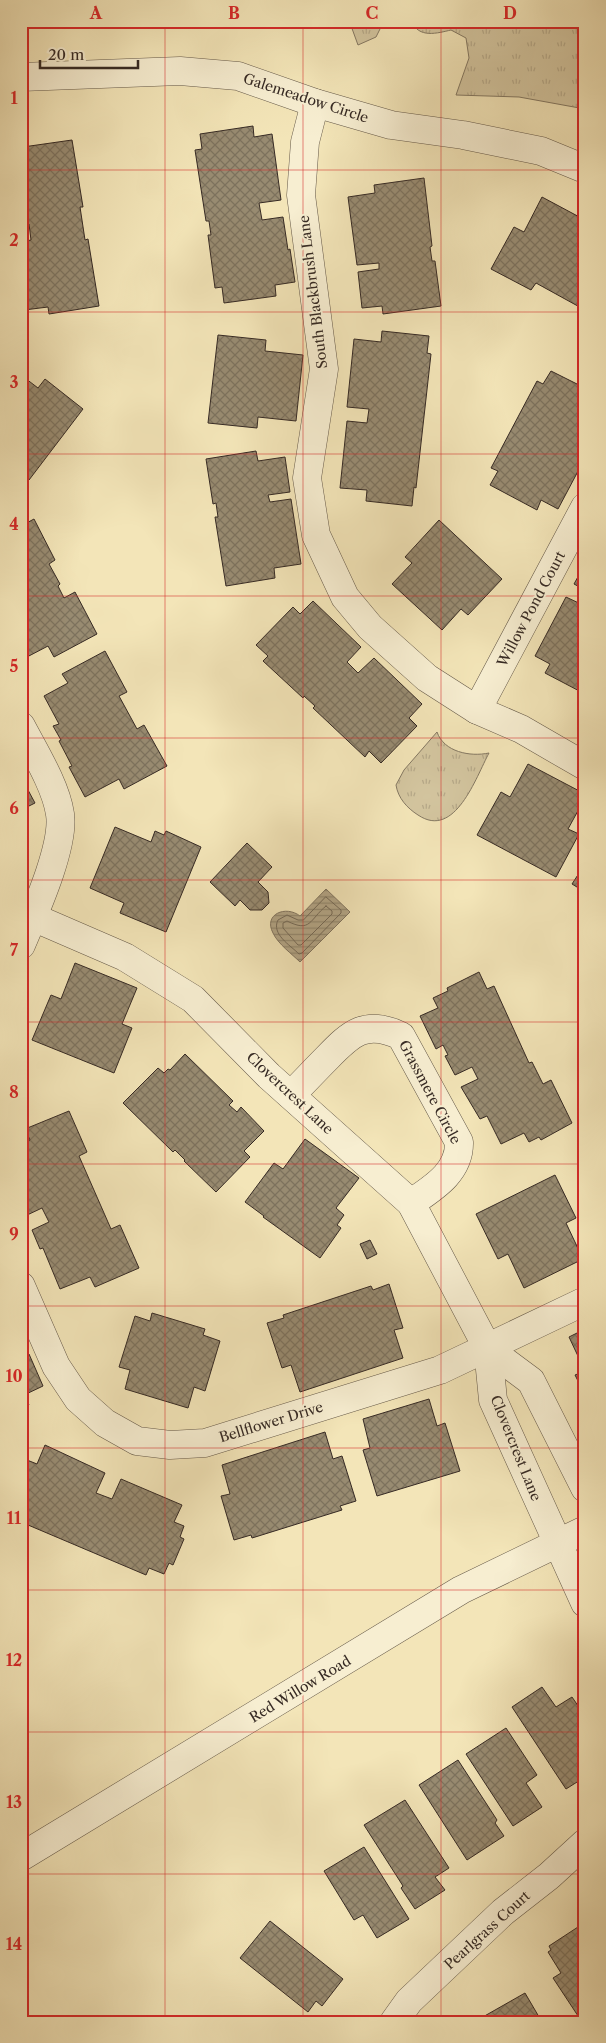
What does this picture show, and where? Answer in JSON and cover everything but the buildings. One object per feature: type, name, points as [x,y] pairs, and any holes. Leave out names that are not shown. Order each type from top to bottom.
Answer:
[{"type":"street","name":"Galemeadow Circle","points":[[21,76],[180,70],[238,76],[315,103],[391,125],[463,135],[541,151],[585,169]]},
{"type":"street","name":"South Blackbrush Lane","points":[[315,103],[305,142],[302,195],[324,369],[307,478],[316,534],[345,597],[370,627],[427,678],[477,710],[521,729],[585,766]]},
{"type":"street","name":"Willow Pond Court","points":[[477,710],[585,507]]},
{"type":"street","points":[[21,726],[48,780],[60,813],[60,832],[56,849],[27,914],[21,945]]},
{"type":"street","name":"Clovercrest Lane","points":[[27,914],[125,957],[192,999],[269,1076],[411,1203],[488,1349],[493,1400],[585,1603]]},
{"type":"street","name":"Grassmere Circle","points":[[291,1095],[348,1036],[362,1030],[375,1028],[390,1030],[401,1036],[459,1142],[460,1153],[453,1168],[436,1185],[411,1203]]},
{"type":"street","name":"Bellflower Drive","points":[[21,1286],[56,1366],[78,1399],[105,1423],[137,1441],[170,1445],[205,1443],[440,1370],[488,1349],[585,1301]]},
{"type":"street","name":"Clovercrest Lane","points":[[488,1349],[531,1381],[585,1488]]},
{"type":"street","name":"Red Willow Road","points":[[21,1857],[461,1590],[585,1530]]},
{"type":"street","name":"Pearlgrass Court","points":[[394,2022],[409,2001],[503,1912],[549,1876],[585,1844]]},
{"type":"green space","points":[[347,21],[384,21],[376,37],[358,45],[350,23]]},
{"type":"green space","points":[[412,21],[585,21],[585,109],[519,97],[456,95],[469,58],[466,38],[451,30],[424,33],[415,27]]},
{"type":"green space","points":[[437,732],[445,744],[458,752],[489,753],[463,802],[453,813],[443,819],[431,820],[418,815],[407,806],[401,798],[396,785],[404,770]]},
{"type":"water","points":[[326,889],[350,912],[300,962],[275,937],[271,921],[273,916],[278,913],[288,911],[300,916]]}]
